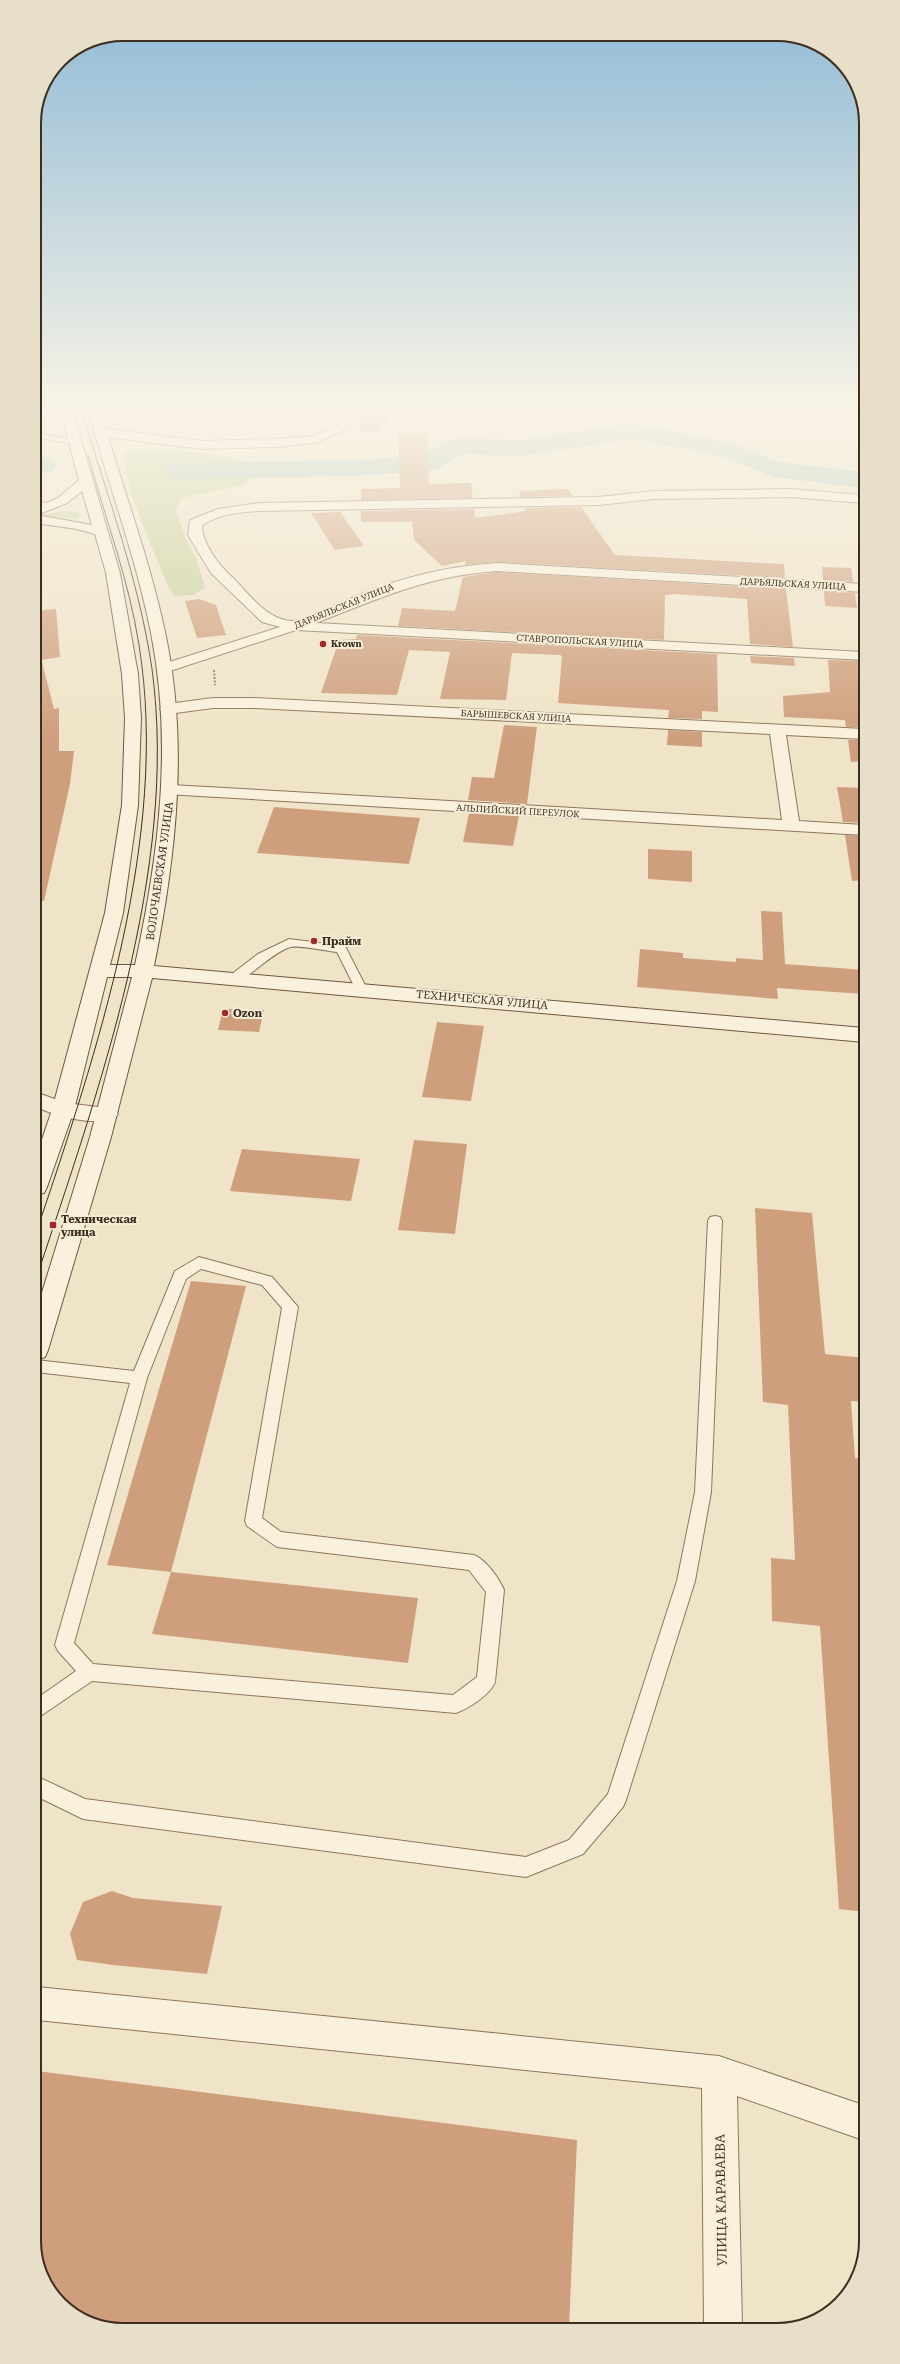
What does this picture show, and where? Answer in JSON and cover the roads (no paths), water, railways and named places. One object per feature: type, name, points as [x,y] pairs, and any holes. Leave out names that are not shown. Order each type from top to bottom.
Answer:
[{"type":"street","points":[[41,1173],[63,1110],[100,971],[114,913],[130,805],[133,718],[130,674],[113,573],[97,519]]},
{"type":"street","name":"ВОЛОЧАЕВСКАЯ УЛИЦА","points":[[41,1333],[107,1114],[145,971],[157,910],[171,790],[165,668],[144,568],[128,519]]},
{"type":"street","points":[[201,519],[195,523],[195,535],[216,570],[267,619],[296,626]]},
{"type":"street","points":[[41,520],[79,525],[101,532]]},
{"type":"street","name":"ДАРЬЯЛЬСКАЯ УЛИЦА","points":[[165,668],[210,655],[296,626],[390,586],[467,567],[505,567],[859,588]]},
{"type":"street","name":"СТАВРОПОЛЬСКАЯ УЛИЦА","points":[[296,626],[859,656]]},
{"type":"street","name":"БАРЫШЕВСКАЯ УЛИЦА","points":[[168,709],[213,704],[255,703],[494,714],[778,731],[859,734]]},
{"type":"street","points":[[778,731],[791,825]]},
{"type":"street","name":"АЛЬПИЙСКИЙ ПЕРЕУЛОК","points":[[171,790],[859,830]]},
{"type":"street","name":"ТЕХНИЧЕСКАЯ УЛИЦА","points":[[100,971],[145,971],[232,980],[361,989],[859,1035]]},
{"type":"street","points":[[41,1101],[63,1110],[107,1114]]},
{"type":"street","points":[[41,2003],[720,2073],[859,2122]]},
{"type":"street","name":"УЛИЦА КАРАВАЕВА","points":[[720,2073],[723,2323]]},
{"type":"lane","points":[[232,980],[262,958],[289,943],[341,949],[361,989]]},
{"type":"lane","points":[[41,1787],[83,1809],[526,1867],[576,1847],[616,1800],[686,1581],[703,1492],[715,1221]]},
{"type":"lane","points":[[41,1706],[89,1672],[456,1704],[486,1682],[495,1590],[474,1563],[277,1539],[253,1521],[290,1307],[267,1282],[199,1263],[180,1275],[139,1378],[64,1645],[89,1672]]},
{"type":"lane","points":[[41,1367],[139,1378]]},
{"type":"tram line","points":[[41,1218],[82,1092],[104,1018],[122,943],[136,868],[145,792],[146,718],[139,645],[135,621],[123,573],[107,519]]},
{"type":"tram line","points":[[41,1264],[107,1057],[127,979],[144,901],[154,822],[157,745],[152,669],[131,570],[115,519]]},
{"type":"place","name":"Krown","points":[[323,644]]},
{"type":"place","name":"Прайм","points":[[314,941]]},
{"type":"place","name":"Ozon","points":[[225,1013]]},
{"type":"place","name":"Техническая улица","points":[[53,1225]]}]
